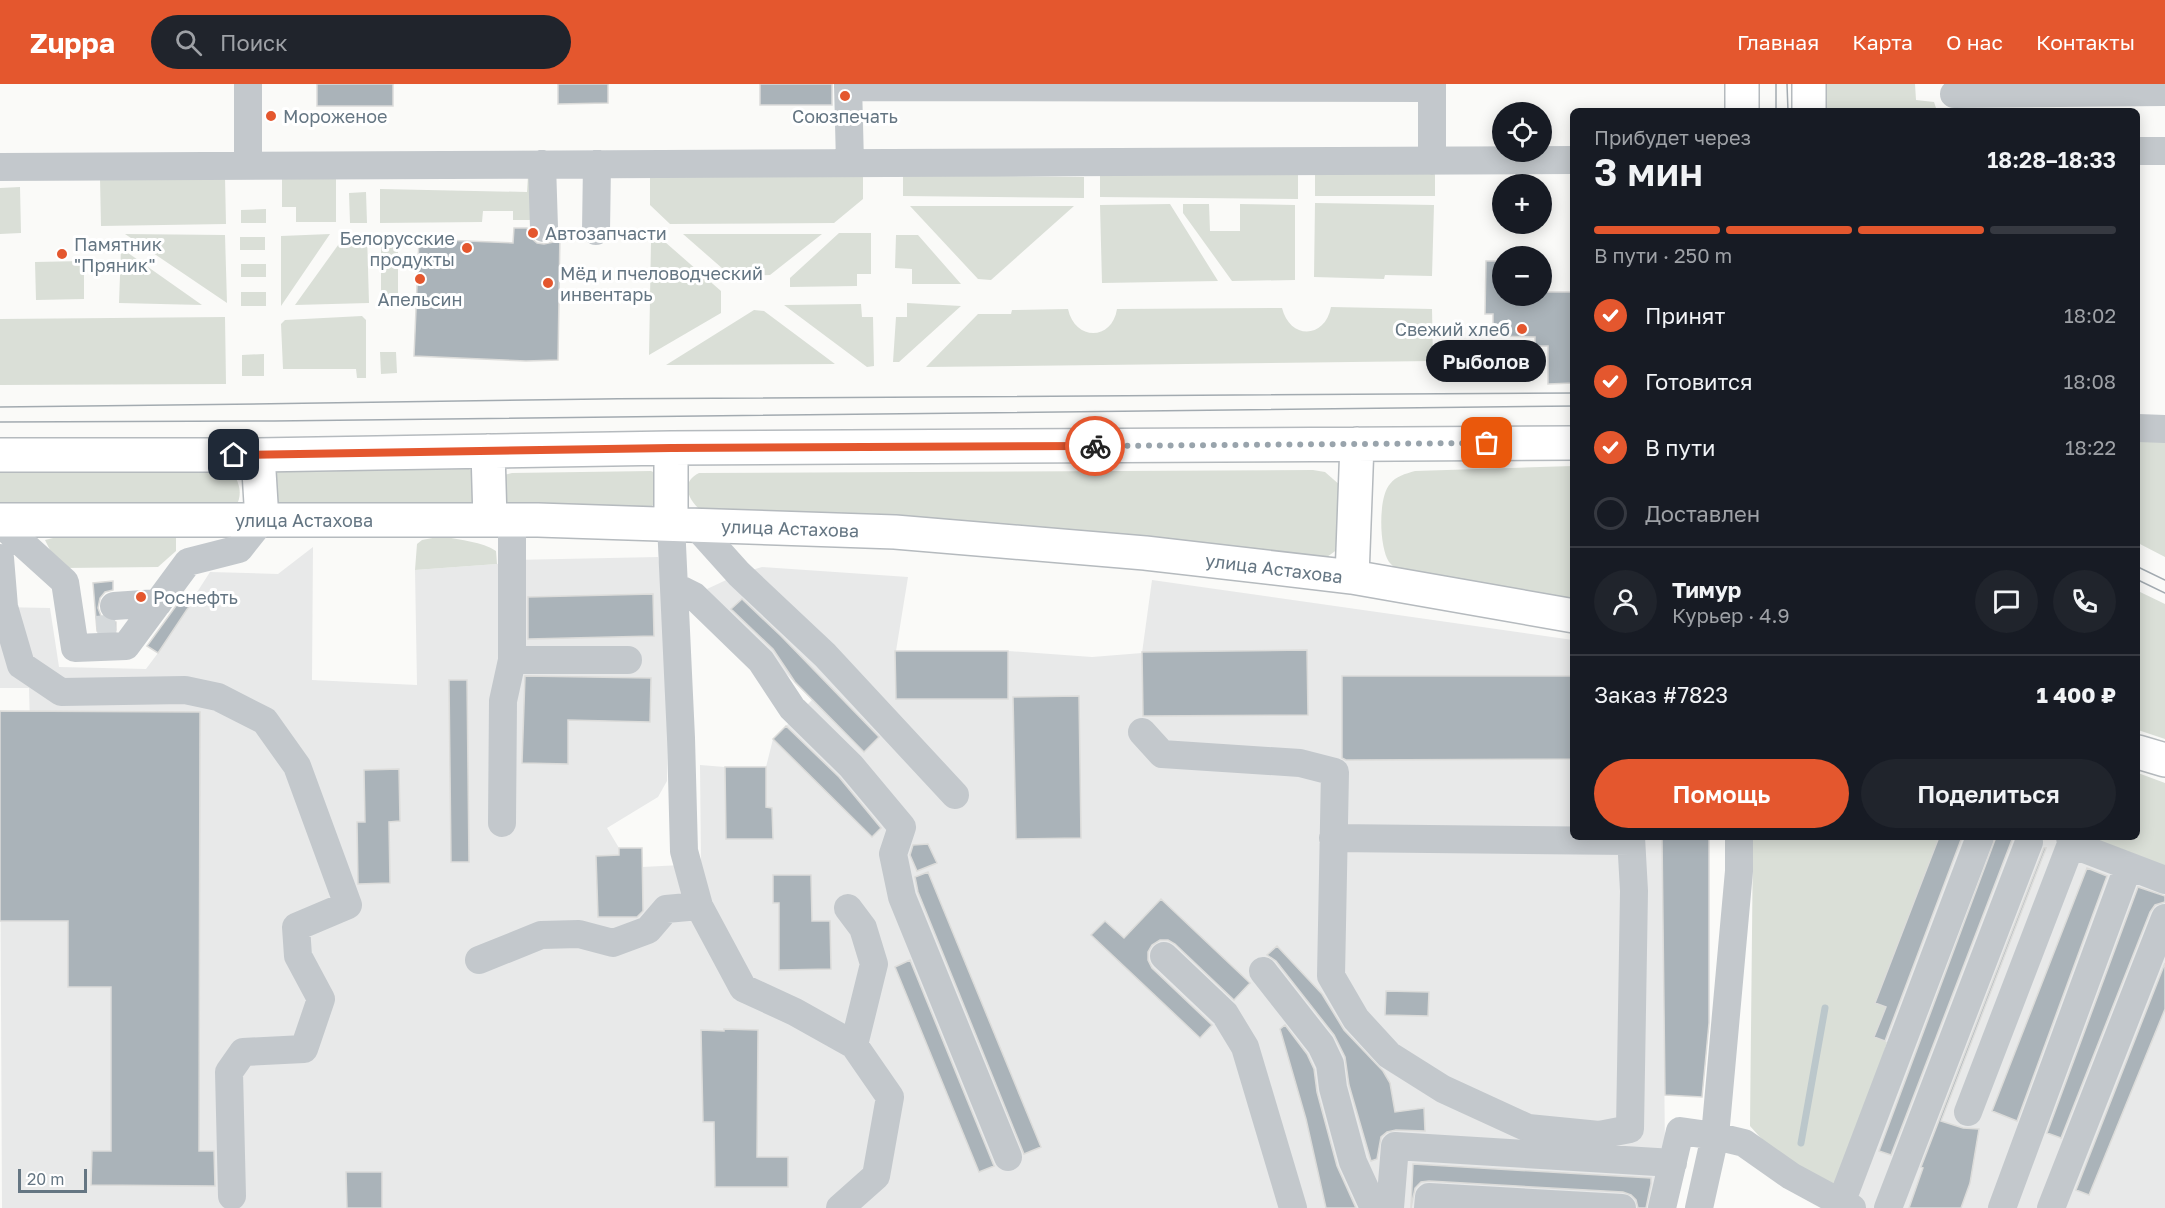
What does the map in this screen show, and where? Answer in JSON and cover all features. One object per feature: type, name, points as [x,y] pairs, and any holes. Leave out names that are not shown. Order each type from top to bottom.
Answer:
[{"type":"main road","points":[[1742,84],[1742,108]]},
{"type":"main road","points":[[1809,84],[1809,108]]},
{"type":"main road","points":[[0,455],[258,455],[671,448],[1570,443]]},
{"type":"main road","points":[[1352,577],[1357,444]]},
{"type":"main road","points":[[671,448],[683,524]]},
{"type":"main road","points":[[488,451],[501,520]]},
{"type":"main road","points":[[258,455],[262,520]]},
{"type":"main road","name":"улица Астахова","points":[[0,522],[593,520],[907,533],[1145,553],[1352,577],[1570,615]]},
{"type":"main road","points":[[2140,753],[2165,760]]},
{"type":"street","points":[[248,84],[248,165]]},
{"type":"street","points":[[850,163],[848,85],[1432,86],[1432,161]]},
{"type":"street","points":[[1954,96],[2165,92]]},
{"type":"street","points":[[2140,151],[2165,151]]},
{"type":"street","points":[[0,167],[1570,160]]},
{"type":"street","points":[[542,164],[544,228]]},
{"type":"street","points":[[596,231],[597,164]]},
{"type":"street","points":[[2140,428],[2165,429]]},
{"type":"street","points":[[0,522],[65,582],[101,620],[158,603],[188,562],[239,549],[262,520]]},
{"type":"street","points":[[501,520],[512,660],[502,700],[502,823]]},
{"type":"street","points":[[683,524],[674,586],[684,850],[699,906],[743,988],[795,1012],[854,1045],[890,1097],[876,1176],[840,1208]]},
{"type":"street","points":[[683,524],[825,655],[955,795]]},
{"type":"street","points":[[0,558],[4,607],[21,665],[61,692],[185,690],[218,698],[265,721],[297,766],[348,905],[296,927],[298,956],[321,999],[304,1049],[243,1052],[229,1072],[232,1196]]},
{"type":"street","points":[[674,586],[693,596],[761,661],[792,708],[851,766],[902,826],[893,854],[902,897],[1008,1157]]},
{"type":"street","points":[[512,660],[628,660]]},
{"type":"street","points":[[1142,732],[1162,754],[1300,763],[1335,772],[1331,976],[1356,1019],[1389,1055],[1443,1089],[1528,1128],[1599,1135],[1630,1129],[1634,891],[1631,840]]},
{"type":"street","points":[[1333,838],[1570,839]]},
{"type":"street","points":[[1699,1208],[1715,1136],[1738,883],[1739,840]]},
{"type":"street","points":[[1662,1208],[1680,1131],[1744,1143],[1791,1176],[1847,1206],[1979,840]]},
{"type":"street","points":[[1968,1112],[2070,841],[2165,880]]},
{"type":"street","points":[[1888,1208],[2029,842]]},
{"type":"street","points":[[2002,1208],[2124,878]]},
{"type":"street","points":[[479,960],[541,935],[579,934],[613,943],[648,930],[666,909],[699,906]]},
{"type":"street","points":[[848,908],[863,928],[874,964],[854,1045]]},
{"type":"street","points":[[2051,1208],[2165,918]]},
{"type":"street","points":[[1164,956],[1226,1014],[1245,1047],[1293,1208]]},
{"type":"street","points":[[1263,971],[1321,1045],[1326,1055],[1353,1161],[1374,1208]]},
{"type":"street","points":[[1390,1208],[1395,1146],[1673,1163]]},
{"type":"street","points":[[1428,1208],[1429,1197],[1622,1208]]},
{"type":"shaded area","points":[[1819,84],[1915,84],[1916,100],[1934,102],[1936,108],[1819,108]]},
{"type":"shaded area","points":[[1100,174],[1298,175],[1298,199],[1100,197]]},
{"type":"shaded area","points":[[1315,174],[1435,174],[1435,196],[1315,196]]},
{"type":"shaded area","points":[[282,175],[336,179],[336,222],[296,222],[296,207],[282,207]]},
{"type":"shaded area","points":[[863,175],[863,199],[834,223],[670,224],[650,205],[650,177]]},
{"type":"shaded area","points":[[903,175],[1084,177],[1084,198],[903,196]]},
{"type":"shaded area","points":[[528,176],[536,176],[538,220],[513,220],[513,211],[483,211],[482,222],[380,223],[380,189],[527,192]]},
{"type":"shaded area","points":[[225,177],[226,224],[101,226],[100,178]]},
{"type":"shaded area","points":[[20,187],[21,233],[0,234],[0,188]]},
{"type":"shaded area","points":[[366,192],[367,223],[350,223],[349,193]]},
{"type":"shaded area","points":[[1315,203],[1434,205],[1432,276],[1385,275],[1384,279],[1314,277]]},
{"type":"shaded area","points":[[1170,204],[1218,281],[1102,283],[1100,205]]},
{"type":"shaded area","points":[[1183,204],[1209,204],[1210,231],[1240,231],[1240,204],[1295,205],[1295,280],[1232,281],[1183,213]]},
{"type":"shaded area","points":[[910,206],[1074,206],[991,280],[978,279]]},
{"type":"shaded area","points":[[266,209],[266,223],[241,223],[241,210]]},
{"type":"shaded area","points":[[839,233],[871,233],[871,274],[857,274],[857,286],[790,287],[790,278]]},
{"type":"shaded area","points":[[125,234],[225,235],[227,303]]},
{"type":"shaded area","points":[[330,234],[281,306],[281,236]]},
{"type":"shaded area","points":[[346,234],[367,234],[369,303],[295,305]]},
{"type":"shaded area","points":[[683,234],[822,234],[770,275],[731,276]]},
{"type":"shaded area","points":[[381,235],[398,235],[398,305],[381,305]]},
{"type":"shaded area","points":[[896,235],[918,235],[961,284],[912,284],[912,269],[895,268]]},
{"type":"shaded area","points":[[240,237],[265,237],[265,250],[240,250]]},
{"type":"shaded area","points":[[651,242],[665,242],[721,291],[721,313],[649,355]]},
{"type":"shaded area","points":[[121,248],[202,305],[119,303]]},
{"type":"shaded area","points":[[84,261],[84,299],[36,300],[35,262]]},
{"type":"shaded area","points":[[241,264],[266,264],[266,277],[241,277]]},
{"type":"shaded area","points":[[241,292],[266,292],[266,306],[241,306]]},
{"type":"shaded area","points":[[907,303],[961,306],[899,362],[893,362],[896,317],[907,317]]},
{"type":"shaded area","points":[[861,304],[862,317],[873,317],[874,366],[867,367],[784,305]]},
{"type":"shaded area","points":[[1331,307],[1432,309],[1433,361],[926,367],[978,314],[1011,314],[1012,310],[1068,309],[1072,320],[1078,327],[1085,332],[1093,333],[1101,332],[1108,327],[1114,320],[1117,309],[1282,308],[1292,326],[1307,332],[1322,325],[1328,318]]},
{"type":"shaded area","points":[[754,310],[764,311],[835,364],[666,365]]},
{"type":"shaded area","points":[[362,316],[366,320],[366,378],[357,378],[356,369],[283,369],[281,324],[285,320]]},
{"type":"shaded area","points":[[225,317],[226,384],[0,385],[0,319]]},
{"type":"shaded area","points":[[380,352],[396,352],[397,373],[381,374]]},
{"type":"shaded area","points":[[264,354],[264,376],[242,376],[242,355]]},
{"type":"shaded area","points":[[2140,438],[2165,438],[2165,557],[2140,544]]},
{"type":"shaded area","points":[[1570,466],[1570,602],[1404,574],[1394,567],[1389,562],[1383,545],[1381,522],[1383,500],[1392,481],[1415,471]]},
{"type":"shaded area","points":[[469,469],[475,473],[474,503],[465,506],[275,509],[274,472]]},
{"type":"shaded area","points":[[1313,470],[1325,472],[1341,486],[1338,549],[1327,557],[1313,560],[702,511],[693,502],[688,492],[689,481],[699,473]]},
{"type":"shaded area","points":[[651,471],[660,475],[659,502],[648,508],[507,508],[502,503],[504,475],[512,473]]},
{"type":"shaded area","points":[[0,472],[221,472],[236,478],[240,496],[236,507],[0,510]]},
{"type":"shaded area","points":[[443,536],[478,543],[496,551],[497,564],[415,570],[417,544],[422,540]]},
{"type":"shaded area","points":[[53,538],[176,538],[176,551],[158,567],[65,568],[51,552],[45,540]]},
{"type":"shaded area","points":[[313,547],[312,680],[417,685],[415,570],[497,564],[512,560],[658,557],[667,605],[667,781],[658,797],[607,828],[619,848],[641,848],[642,867],[701,864],[700,765],[766,767],[773,739],[812,700],[727,614],[707,589],[739,574],[762,567],[908,577],[896,651],[1008,651],[1092,657],[1142,653],[1152,580],[1570,640],[1570,840],[1662,840],[1664,1208],[2,1208],[0,797],[32,797],[29,688],[0,688],[0,607],[50,608],[59,667],[146,669],[210,572],[278,574]]},
{"type":"shaded area","points":[[2140,592],[2165,604],[2165,739],[2140,731]]},
{"type":"shaded area","points":[[2140,774],[2165,783],[2165,869],[2092,840],[2140,840]]},
{"type":"shaded area","points":[[1753,840],[1938,840],[1875,1003],[1886,1007],[1875,1037],[1887,1042],[1842,1191],[1777,1156],[1750,1126]]},
{"type":"shaded area","points":[[1938,840],[2083,840],[2165,869],[2165,1208],[1847,1208],[1887,1042],[1874,1037],[1886,1007],[1875,1003]]},
{"type":"building","points":[[317,84],[393,84],[393,106],[317,106]]},
{"type":"building","points":[[558,84],[608,84],[608,103],[558,104]]},
{"type":"building","points":[[760,84],[832,84],[832,105],[760,105]]},
{"type":"building","points":[[514,228],[527,228],[530,237],[537,243],[544,244],[553,242],[560,231],[558,360],[526,361],[414,356],[419,239],[513,243]]},
{"type":"building","points":[[1486,261],[1492,261],[1492,306],[1552,306],[1552,292],[1570,292],[1570,383],[1548,384],[1548,346],[1535,346],[1535,337],[1493,336],[1493,314],[1485,314]]},
{"type":"building","points":[[113,581],[113,590],[105,592],[100,598],[98,608],[101,616],[106,620],[116,622],[116,630],[97,631],[93,583]]},
{"type":"building","points":[[653,594],[654,636],[528,639],[528,597]]},
{"type":"building","points":[[181,599],[190,605],[158,653],[147,646]]},
{"type":"building","points":[[742,599],[879,737],[864,752],[795,682],[773,649],[731,609]]},
{"type":"building","points":[[1307,650],[1308,715],[1143,716],[1142,652]]},
{"type":"building","points":[[895,651],[1008,651],[1008,699],[896,699]]},
{"type":"building","points":[[525,676],[651,678],[650,722],[568,720],[568,764],[522,763]]},
{"type":"building","points":[[1342,676],[1570,676],[1570,759],[1346,760],[1342,758]]},
{"type":"building","points":[[449,680],[467,680],[469,862],[451,862]]},
{"type":"building","points":[[1079,696],[1081,838],[1016,839],[1013,697]]},
{"type":"building","points":[[0,711],[200,712],[199,1151],[214,1151],[215,1186],[91,1185],[92,1151],[111,1151],[111,987],[68,987],[68,921],[0,921]]},
{"type":"building","points":[[786,726],[839,777],[881,828],[872,837],[773,739]]},
{"type":"building","points":[[725,767],[766,767],[766,807],[772,808],[773,839],[726,839]]},
{"type":"building","points":[[399,769],[400,821],[389,822],[390,883],[358,884],[357,822],[365,822],[364,770]]},
{"type":"building","points":[[1662,840],[1709,840],[1709,1023],[1702,1097],[1665,1095]]},
{"type":"building","points":[[1938,840],[1961,840],[1885,1041],[1874,1037],[1886,1007],[1875,1003]]},
{"type":"building","points":[[1995,840],[2012,840],[1891,1155],[1879,1151]]},
{"type":"building","points":[[928,844],[937,863],[917,871],[910,855],[913,845]]},
{"type":"building","points":[[619,848],[642,848],[643,911],[637,917],[598,917],[596,856],[619,855]]},
{"type":"building","points":[[2044,848],[2046,848],[1941,1121],[1963,1128],[1979,1129],[1970,1183],[1961,1208],[1909,1208],[1923,1168],[1921,1167]]},
{"type":"building","points":[[2087,868],[2107,876],[2017,1121],[1992,1111]]},
{"type":"building","points":[[928,872],[1041,1147],[1024,1154],[918,892],[915,877]]},
{"type":"building","points":[[773,875],[811,875],[812,921],[830,921],[831,969],[779,970],[779,903],[773,903]]},
{"type":"building","points":[[2138,887],[2165,896],[2165,902],[2155,905],[2150,912],[2061,1138],[2047,1133]]},
{"type":"building","points":[[1161,899],[1250,983],[1234,1000],[1175,944],[1168,940],[1160,940],[1152,945],[1148,952],[1148,960],[1152,968],[1212,1025],[1200,1038],[1091,935],[1105,921],[1124,938]]},
{"type":"building","points":[[1277,946],[1322,994],[1344,1030],[1383,1071],[1390,1083],[1395,1112],[1424,1108],[1425,1131],[1387,1132],[1381,1137],[1377,1159],[1371,1161],[1349,1085],[1345,1057],[1334,1035],[1276,961],[1267,955]]},
{"type":"building","points":[[910,960],[994,1166],[979,1172],[895,967]]},
{"type":"building","points":[[2165,963],[2165,1009],[2089,1195],[2076,1190]]},
{"type":"building","points":[[1386,991],[1429,992],[1428,1016],[1385,1015]]},
{"type":"building","points":[[1285,1025],[1307,1054],[1314,1069],[1317,1092],[1337,1166],[1356,1208],[1326,1208],[1306,1119],[1280,1029]]},
{"type":"building","points":[[724,1029],[758,1030],[757,1157],[788,1157],[788,1187],[715,1187],[714,1122],[703,1122],[701,1030],[724,1031]]},
{"type":"building","points":[[1413,1164],[1651,1178],[1651,1184],[1646,1208],[1638,1208],[1636,1200],[1623,1192],[1429,1181],[1421,1182],[1415,1188],[1411,1208]]},
{"type":"building","points":[[346,1172],[382,1172],[382,1208],[347,1208]]},
{"type":"waterway","points":[[1801,1143],[1825,1008]]},
{"type":"tunnel","points":[[97,630],[116,628]]},
{"type":"tram line","points":[[1776,84],[1776,108]]},
{"type":"tram line","points":[[1787,84],[1788,108]]},
{"type":"tram line","points":[[0,407],[601,399],[1570,393]]},
{"type":"tram line","points":[[0,422],[1570,406]]},
{"type":"tram line","points":[[2140,568],[2165,580]]},
{"type":"tram line","points":[[2140,581],[2165,593]]},
{"type":"way so far","points":[[1095,446],[1487,443]]},
{"type":"place","name":"Союзпечать","points":[[845,96]]},
{"type":"place","name":"Мороженое","points":[[271,116]]},
{"type":"place","name":"Автозапчасти","points":[[533,233]]},
{"type":"place","name":"Белорусские продукты","points":[[467,248]]},
{"type":"place","name":"Памятник \"Пряник\"","points":[[62,254]]},
{"type":"place","name":"Апельсин","points":[[420,279]]},
{"type":"place","name":"Мёд и пчеловодческий инвентарь","points":[[548,283]]},
{"type":"place","name":"Свежий хлеб","points":[[1522,329]]},
{"type":"place","name":"Рыболов","points":[[1487,443]]},
{"type":"place","name":"Роснефть","points":[[141,597]]},
{"type":"route","points":[[234,455],[671,448],[1095,446]]}]
